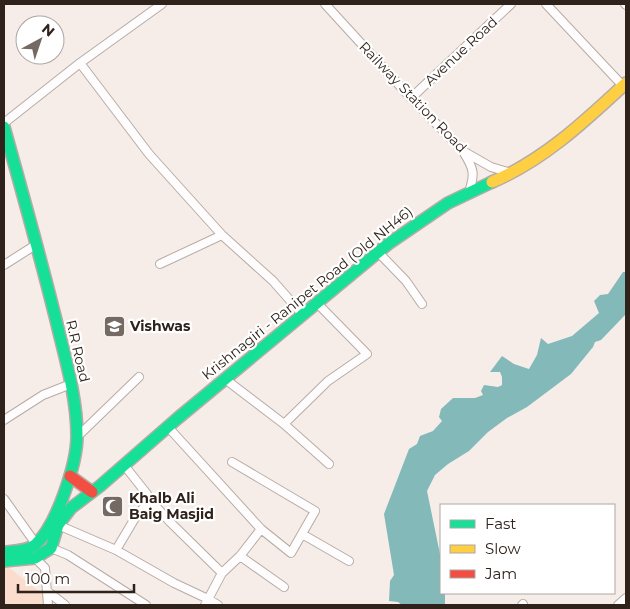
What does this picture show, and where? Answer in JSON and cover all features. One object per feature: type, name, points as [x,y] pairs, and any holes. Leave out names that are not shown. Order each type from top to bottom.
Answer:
[{"type":"main road","name":"Krishnagiri - Ranipet Road (Old NH46)","points":[[92,492],[225,379],[418,221],[469,192],[512,173],[539,156],[598,110],[625,85]]},
{"type":"main road","name":"R.R Road","points":[[4,127],[37,244],[71,384],[77,438],[65,494],[44,535],[36,544]]},
{"type":"main road","points":[[4,561],[35,558],[51,548],[58,525],[71,508],[92,492],[70,476]]},
{"type":"main road","points":[[4,552],[24,550],[36,544]]},
{"type":"street","points":[[4,123],[80,63],[162,4]]},
{"type":"street","name":"Railway Station Road","points":[[324,4],[463,151],[491,168],[512,173]]},
{"type":"street","name":"Avenue Road","points":[[411,98],[511,4]]},
{"type":"street","points":[[546,4],[625,85]]},
{"type":"street","points":[[80,63],[149,154],[222,235],[273,282],[303,315]]},
{"type":"street","points":[[463,151],[472,166],[474,174],[469,192]]},
{"type":"street","points":[[160,264],[222,235]]},
{"type":"street","points":[[4,265],[37,244]]},
{"type":"street","points":[[378,252],[406,281],[422,304]]},
{"type":"street","points":[[284,424],[328,381],[367,354],[317,303]]},
{"type":"street","points":[[77,438],[139,377]]},
{"type":"street","points":[[225,379],[284,424],[329,464]]},
{"type":"street","points":[[5,415],[43,395],[71,384]]},
{"type":"street","points":[[168,427],[261,529],[291,553],[315,511],[232,462]]},
{"type":"street","points":[[124,465],[150,500],[222,573]]},
{"type":"street","points":[[4,500],[36,544]]},
{"type":"street","points":[[116,550],[135,518],[150,500]]},
{"type":"street","points":[[58,525],[116,550],[206,602],[218,605]]},
{"type":"street","points":[[206,602],[222,573],[240,556],[261,529]]},
{"type":"street","points":[[302,534],[349,561]]},
{"type":"street","points":[[51,548],[68,555],[146,605]]},
{"type":"street","points":[[240,556],[284,587]]},
{"type":"street","points":[[35,558],[45,568],[48,605]]},
{"type":"street","points":[[47,591],[65,605]]},
{"type":"street","points":[[618,605],[626,598]]},
{"type":"shaded area","points":[[4,566],[7,566],[40,592],[46,592],[47,605],[4,605]]},
{"type":"water","points":[[623,272],[626,272],[626,314],[601,340],[595,342],[571,374],[527,407],[507,418],[488,432],[469,451],[435,475],[427,491],[440,554],[440,594],[445,594],[445,605],[402,605],[398,602],[389,601],[390,581],[394,575],[384,514],[409,449],[417,444],[420,436],[433,431],[442,421],[439,417],[441,409],[453,398],[475,398],[483,395],[481,391],[484,385],[498,387],[502,385],[500,372],[490,372],[502,356],[514,364],[529,369],[537,355],[541,338],[548,344],[572,336],[599,313],[594,301],[600,295],[608,294]]},
{"type":"traffic: fast","points":[[4,127],[67,363],[73,392],[77,436],[70,477],[58,509],[44,535],[36,544],[29,548],[4,552]]},
{"type":"traffic: fast","points":[[4,561],[35,558],[51,548],[58,525],[71,508],[100,486],[178,418],[388,244],[448,203],[492,182]]},
{"type":"traffic: slow","points":[[492,182],[529,163],[546,151],[579,125],[626,83]]},
{"type":"traffic: jam","points":[[70,476],[92,492]]},
{"type":"place","name":"Vishwas","points":[[114,326]]},
{"type":"place","name":"Khalb Ali Baig Masjid","points":[[113,506]]}]
